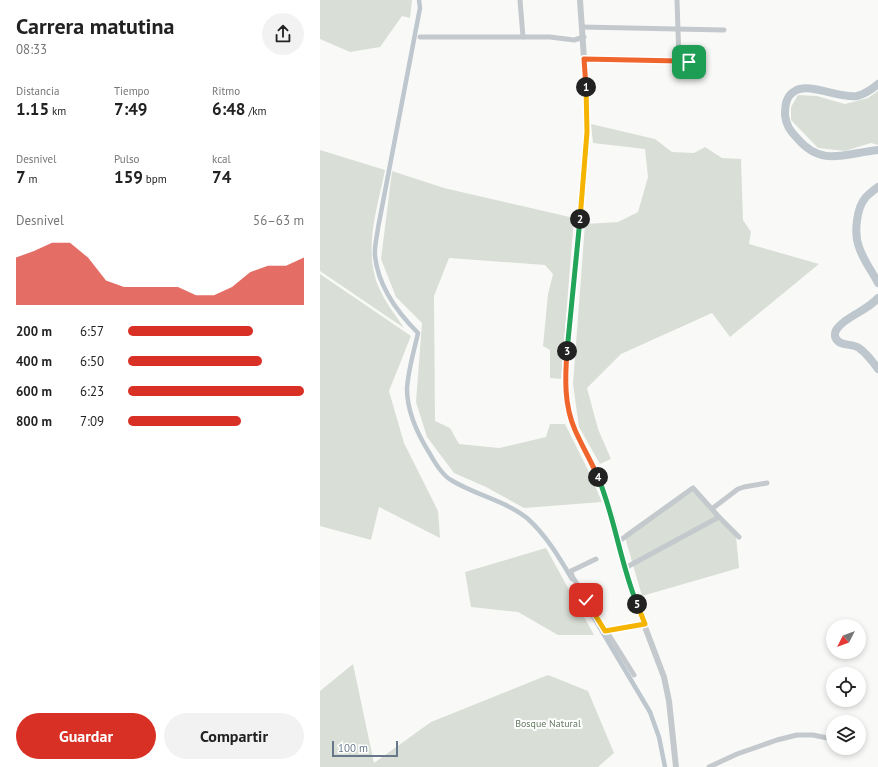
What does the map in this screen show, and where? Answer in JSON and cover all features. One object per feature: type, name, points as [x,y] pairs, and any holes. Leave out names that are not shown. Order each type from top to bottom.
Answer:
[{"type":"street","points":[[520,0],[523,37]]},
{"type":"street","points":[[580,0],[584,37],[587,132],[567,352],[566,396],[575,430],[603,489],[631,590],[664,677],[675,750],[676,767]]},
{"type":"street","points":[[676,0],[679,61]]},
{"type":"street","points":[[582,27],[724,30]]},
{"type":"street","points":[[420,37],[550,37],[574,40],[584,37]]},
{"type":"street","points":[[584,59],[689,62]]},
{"type":"street","points":[[712,508],[744,487],[767,483]]},
{"type":"street","points":[[618,542],[693,488],[719,517],[739,536]]},
{"type":"street","points":[[625,568],[719,517]]},
{"type":"street","points":[[596,559],[571,571],[572,576],[605,631],[634,675]]},
{"type":"street","points":[[605,631],[645,624]]},
{"type":"street","points":[[709,767],[737,754],[777,740],[797,735],[813,735],[826,738]]},
{"type":"green space","points":[[320,0],[412,0],[410,18],[402,16],[380,47],[350,52],[320,39]]},
{"type":"green space","points":[[878,91],[878,145],[871,143],[845,151],[818,148],[791,120],[791,107],[798,95],[817,96],[845,104],[868,98]]},
{"type":"green space","points":[[591,124],[655,139],[672,152],[694,153],[705,147],[722,158],[741,159],[743,220],[751,232],[749,244],[819,264],[730,337],[712,313],[621,354],[587,388],[598,429],[611,459],[600,464],[579,427],[573,384],[585,224],[618,222],[638,212],[648,177],[645,149],[593,143]]},
{"type":"green space","points":[[320,150],[385,170],[375,217],[372,264],[382,294],[404,328],[320,271]]},
{"type":"green space","points":[[392,171],[444,188],[574,218],[561,379],[550,378],[550,350],[543,346],[548,294],[553,274],[545,265],[449,258],[434,296],[435,421],[450,428],[459,444],[499,448],[546,437],[550,424],[565,424],[602,502],[524,508],[486,487],[454,473],[427,437],[416,402],[422,323],[396,297],[381,259]]},
{"type":"green space","points":[[320,274],[411,336],[389,391],[404,443],[438,511],[440,538],[379,507],[371,540],[320,526]]},
{"type":"green space","points":[[693,485],[736,536],[739,568],[642,596],[624,534]]},
{"type":"green space","points":[[546,548],[594,635],[558,635],[518,612],[471,607],[465,572]]},
{"type":"green space","name":"Bosque Natural","points":[[353,664],[374,763],[431,722],[548,675],[588,691],[614,753],[598,767],[320,767],[320,691]]},
{"type":"waterway","points":[[419,0],[420,8],[375,246],[377,267],[384,288],[396,307],[418,333],[407,389],[407,398],[411,415],[417,431],[436,465],[442,472],[451,480],[460,485],[499,502],[527,518],[546,539],[572,579]]},
{"type":"waterway","points":[[878,84],[863,94],[857,96],[842,95],[816,89],[801,89],[792,93],[788,98],[785,115],[787,125],[792,133],[806,147],[816,153],[825,156],[835,156],[878,150]]},
{"type":"waterway","points":[[878,187],[863,202],[858,214],[856,228],[857,242],[865,261],[878,283]]},
{"type":"waterway","points":[[878,298],[871,305],[849,318],[835,332],[836,339],[839,342],[856,346],[862,350],[878,369]]},
{"type":"waterway","points":[[578,591],[650,712],[659,737],[665,767]]},
{"type":"route","points":[[586,600],[605,631],[645,624],[631,590],[603,489],[587,452],[575,430],[566,396],[567,352],[587,132],[584,59],[689,62]]}]
